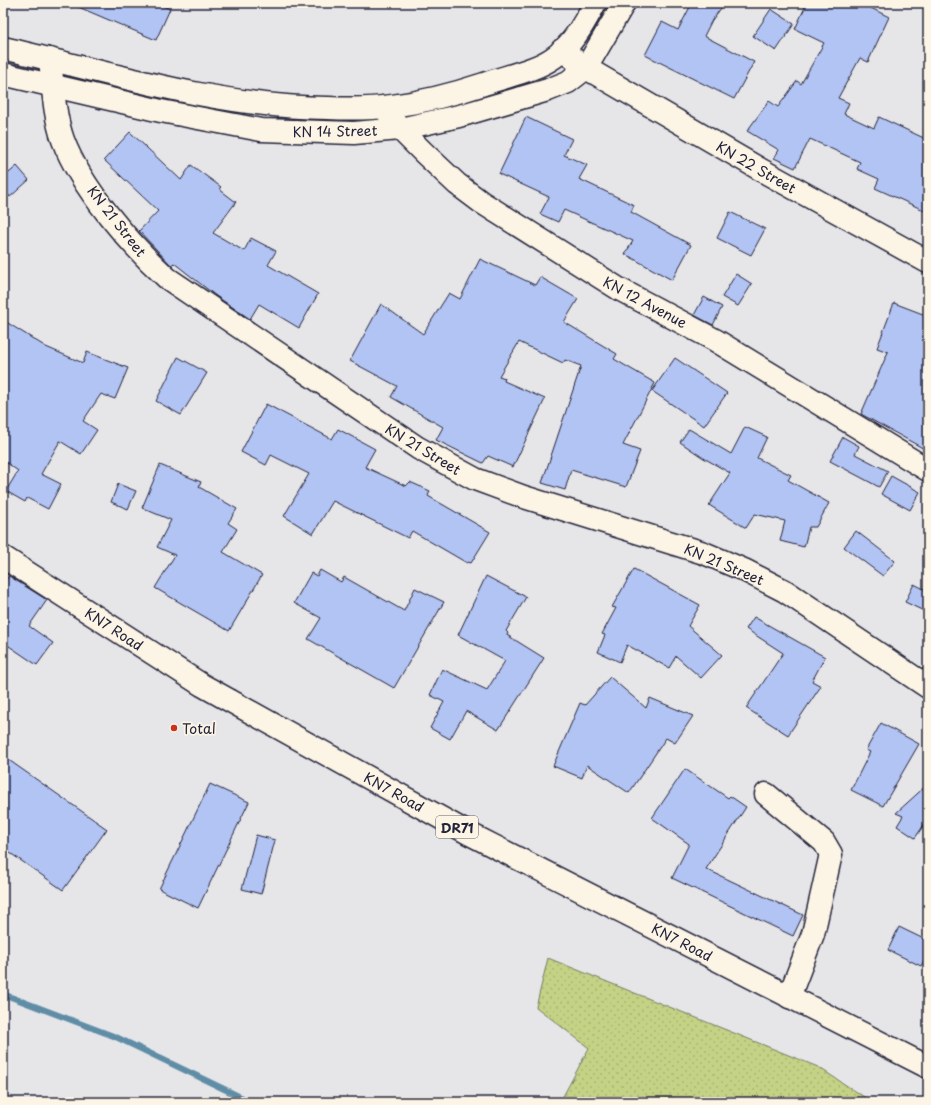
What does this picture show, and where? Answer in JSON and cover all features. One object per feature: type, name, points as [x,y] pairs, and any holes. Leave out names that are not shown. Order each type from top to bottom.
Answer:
[{"type":"street","name":"KN 14 Street","points":[[3,48],[163,88],[259,104],[299,108],[348,109],[384,107],[454,94],[530,68],[553,58],[570,43],[584,25],[595,3]]},
{"type":"street","name":"KN 14 Street","points":[[3,74],[161,112],[262,130],[354,133],[400,129],[459,116],[548,90],[568,82],[586,68],[624,3]]},
{"type":"street","name":"KN 22 Street","points":[[562,50],[586,68],[762,171],[928,262]]},
{"type":"street","name":"KN 21 Street","points":[[50,59],[52,85],[64,141],[80,173],[100,202],[139,252],[167,278],[418,448],[475,479],[524,497],[704,553],[744,570],[784,591],[928,687]]},
{"type":"street","name":"KN 12 Avenue","points":[[384,107],[400,129],[422,152],[457,184],[481,202],[552,249],[619,289],[746,358],[928,470]]},
{"type":"street","name":"KN7 Road","points":[[3,558],[202,685],[468,833],[928,1067]]},
{"type":"street","points":[[766,794],[824,842],[831,854],[813,934],[789,997]]},
{"type":"green space","points":[[548,958],[818,1067],[872,1102],[560,1102],[589,1048],[536,1007]]},
{"type":"building","points":[[69,3],[156,3],[170,9],[156,40]]},
{"type":"building","points":[[692,3],[725,3],[712,20],[704,36],[754,62],[734,99],[645,55],[662,22],[678,30]]},
{"type":"building","points":[[807,3],[861,3],[889,17],[868,62],[860,58],[838,98],[849,103],[844,114],[874,128],[879,117],[928,140],[928,212],[875,188],[879,179],[857,169],[860,162],[810,139],[795,168],[774,158],[779,150],[747,131],[769,101],[778,107],[797,81],[801,84],[824,43],[795,29]]},
{"type":"building","points":[[771,9],[794,24],[776,51],[753,36]]},
{"type":"building","points":[[526,117],[572,139],[564,155],[587,165],[579,179],[634,205],[631,212],[691,245],[672,280],[625,254],[633,241],[564,210],[558,222],[540,214],[549,197],[499,174]]},
{"type":"building","points":[[130,132],[181,180],[191,165],[221,187],[219,189],[236,202],[213,233],[244,251],[251,238],[276,251],[268,265],[318,294],[299,328],[259,304],[250,319],[216,296],[174,263],[171,265],[139,231],[158,211],[104,160]]},
{"type":"building","points":[[17,166],[29,180],[10,197],[3,188],[3,178]]},
{"type":"building","points":[[730,212],[765,229],[751,255],[717,238]]},
{"type":"building","points":[[480,259],[535,285],[540,277],[578,299],[564,322],[617,354],[614,359],[655,383],[623,445],[640,451],[626,487],[571,470],[565,490],[542,483],[581,366],[565,360],[563,363],[519,342],[499,376],[505,378],[504,381],[545,399],[513,467],[488,456],[483,463],[436,440],[443,427],[391,397],[397,386],[350,361],[381,304],[423,334],[449,293],[460,299]]},
{"type":"building","points":[[736,274],[752,284],[738,306],[722,297]]},
{"type":"building","points":[[704,297],[722,307],[713,325],[694,315]]},
{"type":"building","points":[[894,303],[928,316],[928,451],[861,414],[888,352],[877,348]]},
{"type":"building","points":[[3,320],[46,347],[83,363],[87,352],[128,368],[115,399],[101,394],[83,421],[97,430],[81,454],[60,441],[41,474],[61,484],[48,509],[27,498],[25,502],[6,491],[18,471],[3,460]]},
{"type":"building","points":[[178,357],[207,373],[181,415],[156,401]]},
{"type":"building","points":[[675,358],[727,393],[704,426],[652,391]]},
{"type":"building","points":[[266,404],[332,439],[338,429],[375,449],[365,467],[406,486],[410,482],[430,491],[428,496],[490,532],[471,563],[467,563],[412,531],[408,538],[333,501],[313,534],[284,516],[309,474],[271,455],[266,465],[241,452]]},
{"type":"building","points":[[745,427],[767,437],[757,458],[791,475],[788,480],[829,503],[816,527],[809,527],[804,547],[780,541],[785,521],[755,514],[746,528],[709,505],[730,473],[680,442],[689,429],[731,454]]},
{"type":"building","points":[[843,437],[859,446],[855,454],[888,471],[879,487],[830,461]]},
{"type":"building","points":[[160,465],[201,482],[199,487],[237,509],[228,523],[237,529],[223,552],[262,575],[229,631],[155,588],[175,555],[157,547],[171,520],[142,508]]},
{"type":"building","points":[[891,476],[920,492],[910,510],[881,494]]},
{"type":"building","points":[[118,484],[136,491],[128,509],[111,502]]},
{"type":"building","points":[[856,531],[895,561],[883,576],[844,547]]},
{"type":"building","points":[[634,569],[700,605],[688,626],[722,655],[701,678],[676,656],[669,668],[627,645],[620,662],[598,652],[605,635],[602,634],[616,608],[612,607]]},
{"type":"building","points":[[320,570],[341,582],[344,577],[404,611],[415,588],[444,602],[394,688],[308,639],[321,618],[294,603],[311,573],[317,576]]},
{"type":"building","points":[[9,576],[47,600],[29,626],[53,643],[37,665],[3,642],[3,584]]},
{"type":"building","points":[[486,576],[526,597],[506,631],[508,633],[507,635],[544,658],[498,730],[466,711],[450,739],[430,728],[444,702],[430,695],[442,669],[487,690],[505,661],[458,635]]},
{"type":"building","points":[[914,584],[928,591],[928,613],[905,602]]},
{"type":"building","points":[[754,617],[825,657],[812,681],[821,686],[788,735],[746,708],[783,653],[746,629]]},
{"type":"building","points":[[610,677],[646,708],[650,698],[693,716],[675,743],[666,738],[629,793],[587,765],[582,778],[553,766],[580,703],[585,705]]},
{"type":"building","points":[[881,723],[919,744],[883,806],[851,790],[870,752],[866,750]]},
{"type":"building","points":[[3,756],[107,829],[63,890],[3,848]]},
{"type":"building","points":[[685,769],[728,798],[730,796],[746,807],[706,869],[803,915],[793,936],[672,878],[689,844],[652,818]]},
{"type":"building","points":[[210,784],[249,802],[198,908],[159,889]]},
{"type":"building","points":[[928,784],[928,819],[915,838],[897,826],[903,816],[896,813]]},
{"type":"building","points":[[256,835],[275,840],[261,894],[242,889]]},
{"type":"building","points":[[899,927],[928,941],[928,953],[921,966],[888,950]]},
{"type":"waterway","points":[[3,994],[116,1037],[251,1102]]},
{"type":"place","name":"Total","points":[[174,728]]}]
